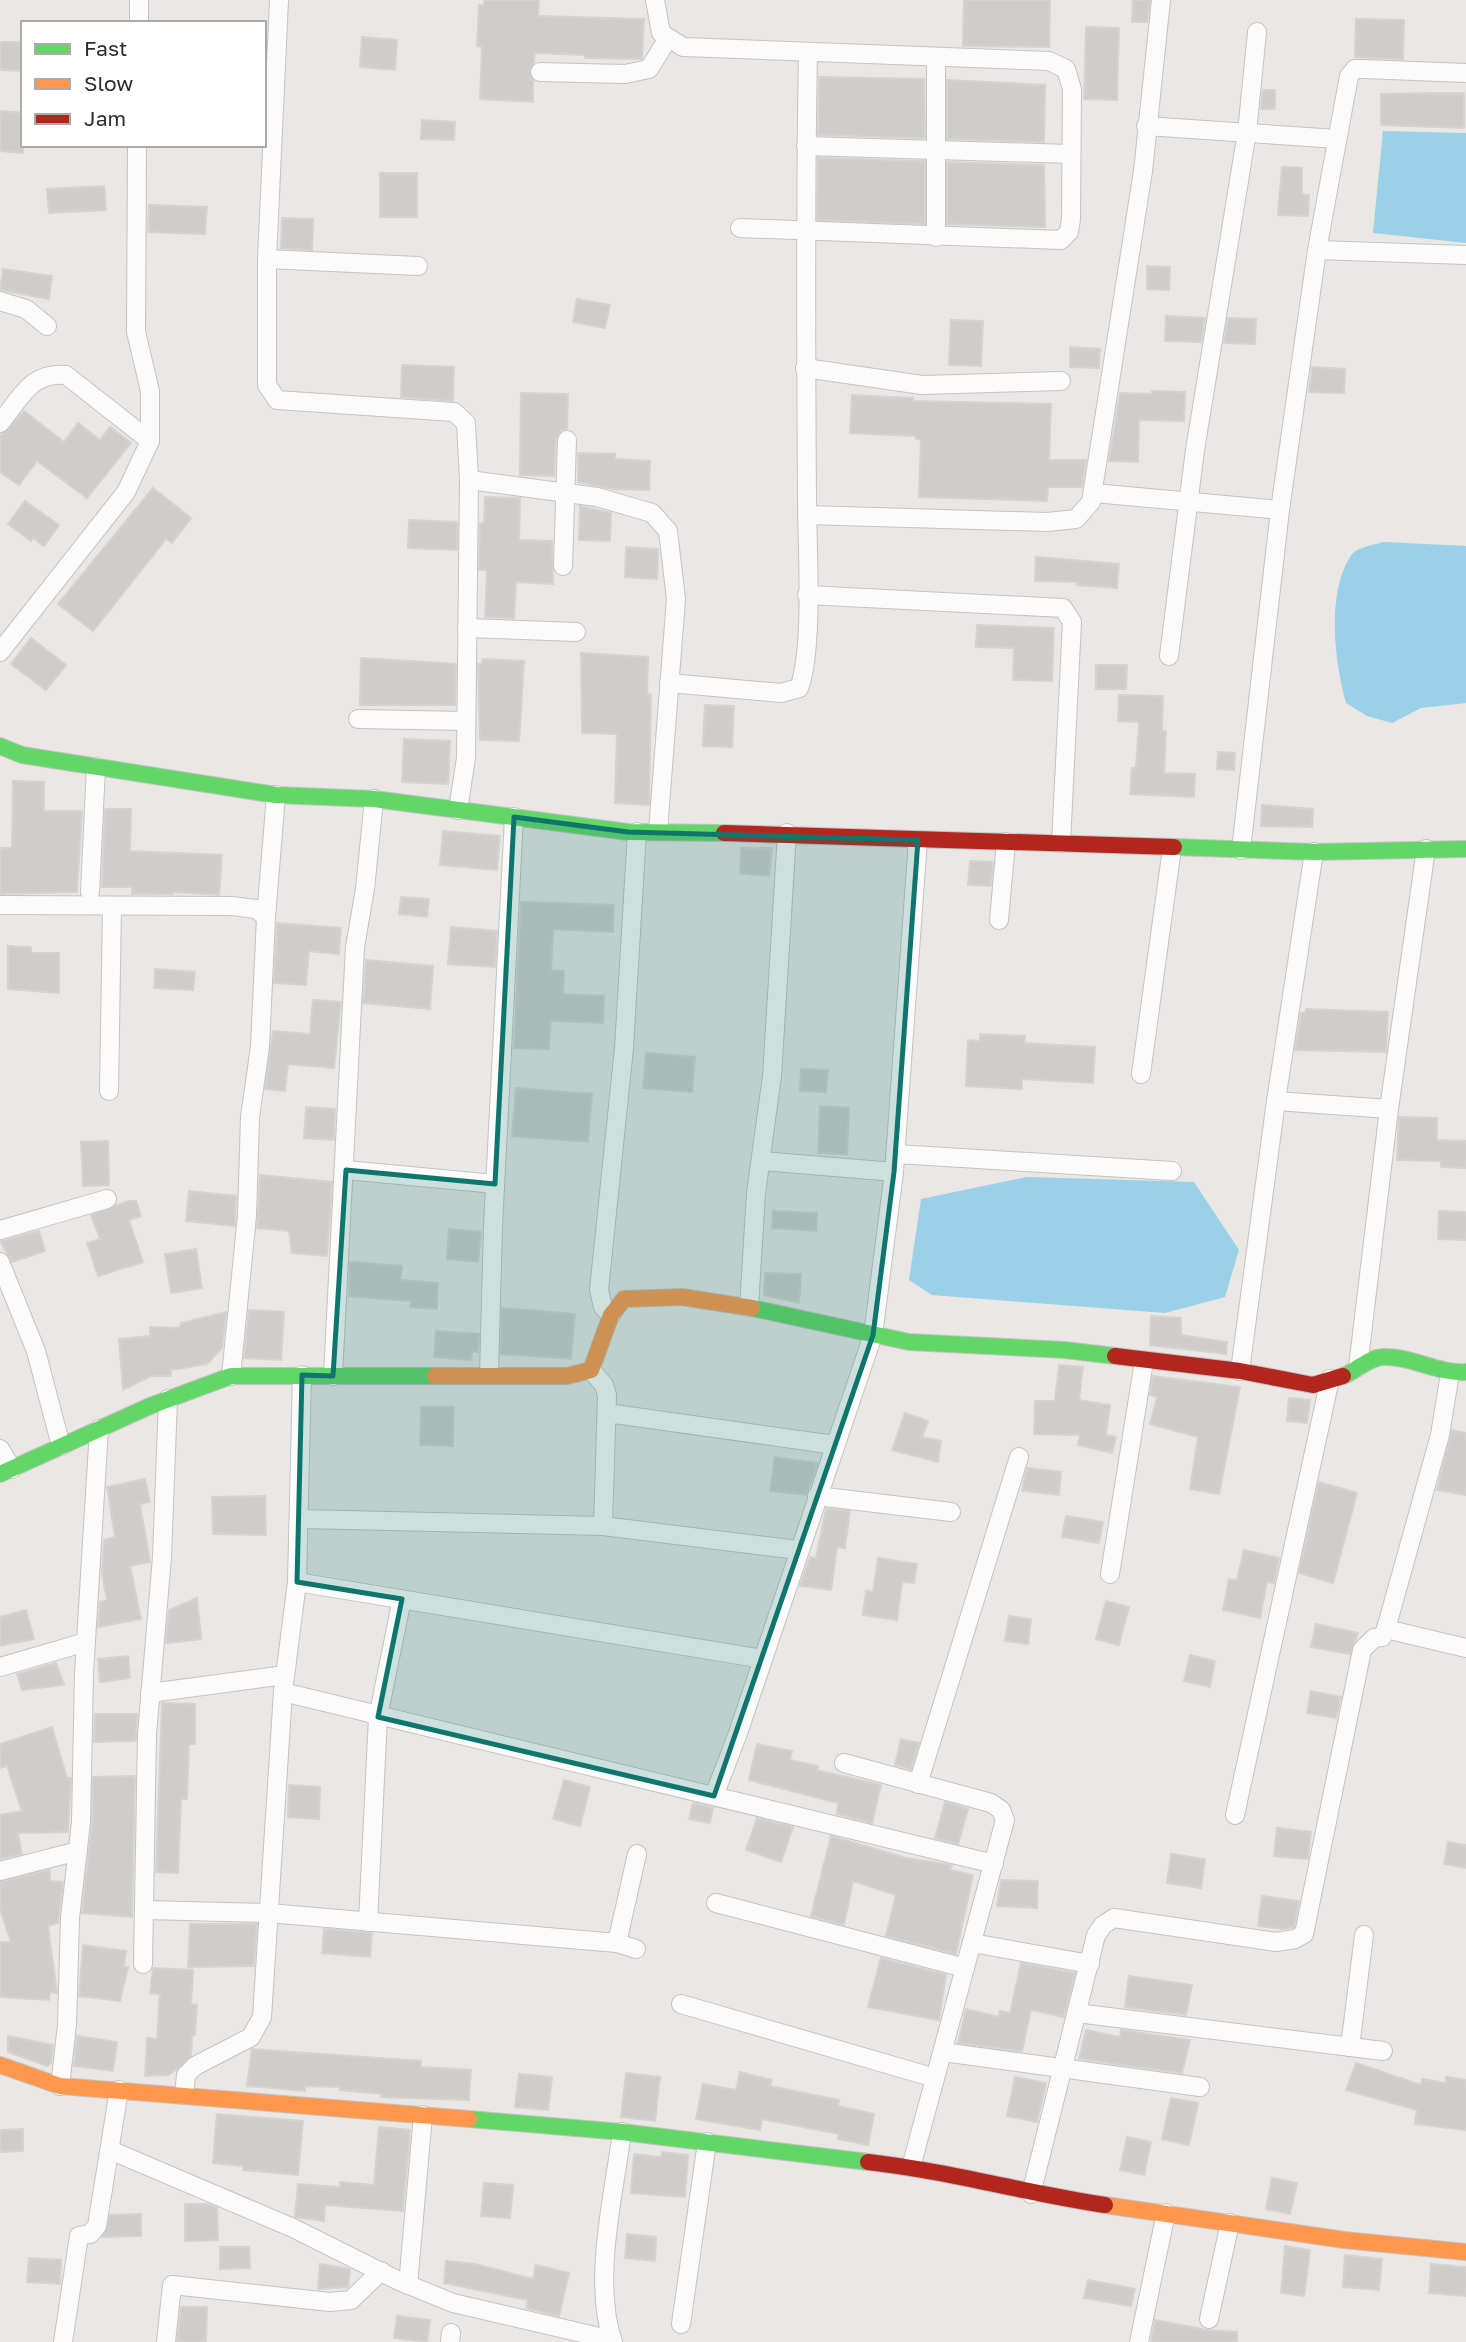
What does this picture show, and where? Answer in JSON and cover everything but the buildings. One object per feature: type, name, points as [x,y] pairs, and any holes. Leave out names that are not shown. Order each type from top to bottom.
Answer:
[{"type":"street","points":[[139,0],[139,21]]},
{"type":"street","points":[[279,0],[267,259],[267,385],[277,400],[454,412],[466,423],[469,480],[466,758],[458,810]]},
{"type":"street","points":[[655,0],[657,22],[667,40],[693,49],[1049,61],[1066,69],[1072,89],[1071,219],[1069,232],[1061,240],[805,233],[740,228]]},
{"type":"street","points":[[807,515],[1047,522],[1076,519],[1094,493],[1143,171],[1161,0]]},
{"type":"street","points":[[1169,656],[1188,500],[1247,132],[1257,32]]},
{"type":"street","points":[[540,72],[625,74],[649,69],[667,40]]},
{"type":"street","points":[[669,683],[781,693],[799,688],[804,675],[807,595],[807,54]]},
{"type":"street","points":[[936,58],[936,237]]},
{"type":"street","points":[[1241,850],[1280,510],[1317,250],[1350,72],[1354,69],[1466,73]]},
{"type":"street","points":[[1146,126],[1337,139]]},
{"type":"street","points":[[806,146],[1070,154]]},
{"type":"street","points":[[0,652],[126,492],[150,441],[150,391],[136,332],[137,147]]},
{"type":"street","points":[[1317,250],[1466,255]]},
{"type":"street","points":[[267,259],[418,266]]},
{"type":"street","points":[[0,302],[26,309],[47,326]]},
{"type":"street","points":[[805,368],[922,385],[1061,381]]},
{"type":"street","points":[[0,423],[38,377],[50,373],[65,375],[150,441]]},
{"type":"street","points":[[563,566],[566,440]]},
{"type":"street","points":[[469,480],[597,497],[652,513],[668,531],[676,599],[658,831]]},
{"type":"street","points":[[1094,493],[1280,510]]},
{"type":"street","points":[[807,595],[1063,608],[1072,622],[1061,843]]},
{"type":"street","points":[[467,628],[576,632]]},
{"type":"street","points":[[358,719],[466,721]]},
{"type":"street","points":[[1,749],[22,755],[276,795],[374,799],[637,832],[788,833],[918,840],[1314,852],[1466,849]]},
{"type":"street","points":[[90,892],[96,767]]},
{"type":"street","points":[[232,1376],[247,1216],[250,1117],[260,1047],[266,917],[276,795]]},
{"type":"street","points":[[333,1376],[346,1170],[355,947],[365,889],[374,799]]},
{"type":"street","points":[[489,1375],[495,1184],[514,817]]},
{"type":"street","points":[[611,1315],[603,1307],[599,1290],[624,1048],[637,832]]},
{"type":"street","points":[[749,1307],[756,1193],[772,1076],[788,833]]},
{"type":"street","points":[[714,1796],[873,1335],[894,1172],[918,840]]},
{"type":"street","points":[[999,920],[1006,842]]},
{"type":"street","points":[[1141,1074],[1172,848]]},
{"type":"street","points":[[1358,1367],[1389,1109],[1426,849]]},
{"type":"street","points":[[1240,1371],[1276,1101],[1314,852]]},
{"type":"street","points":[[0,905],[246,907],[256,909],[266,917]]},
{"type":"street","points":[[108,1091],[112,907]]},
{"type":"street","points":[[1276,1101],[1389,1109]]},
{"type":"street","points":[[895,1154],[1172,1171]]},
{"type":"street","points":[[761,1161],[894,1172]]},
{"type":"street","points":[[346,1170],[495,1184]]},
{"type":"street","points":[[0,1230],[107,1199]]},
{"type":"street","points":[[0,1262],[36,1351],[61,1446]]},
{"type":"street","points":[[591,1370],[611,1315],[624,1299],[682,1297],[749,1307],[909,1342],[1065,1350],[1240,1371],[1313,1385],[1330,1380],[1367,1361],[1383,1357],[1421,1362],[1458,1373],[1386,1629],[1382,1637],[1374,1638],[1362,1650],[1304,1934],[1295,1939],[1276,1942],[1115,1918],[1102,1924],[1096,1935],[1031,2194]]},
{"type":"street","points":[[1110,1574],[1144,1361]]},
{"type":"street","points":[[0,1449],[6,1472],[168,1399],[232,1376],[566,1376],[591,1370]]},
{"type":"street","points":[[591,1370],[604,1385],[607,1413],[603,1526]]},
{"type":"street","points":[[184,2095],[186,2075],[195,2066],[251,2037],[262,2017],[284,1684],[297,1582],[301,1519],[302,1375]]},
{"type":"street","points":[[1235,1815],[1330,1380]]},
{"type":"street","points":[[143,1964],[150,1693],[164,1530],[168,1399]]},
{"type":"street","points":[[607,1413],[835,1445]]},
{"type":"street","points":[[60,2086],[67,2025],[70,1918],[78,1852],[86,1642],[99,1429]]},
{"type":"street","points":[[918,1784],[1019,1457]]},
{"type":"street","points":[[817,1496],[951,1513]]},
{"type":"street","points":[[301,1519],[603,1526],[798,1550]]},
{"type":"street","points":[[297,1582],[763,1659]]},
{"type":"street","points":[[368,1922],[378,1717],[402,1600]]},
{"type":"street","points":[[1386,1629],[1466,1648]]},
{"type":"street","points":[[0,1667],[86,1642]]},
{"type":"street","points":[[150,1693],[284,1684],[378,1717],[994,1864]]},
{"type":"street","points":[[844,1763],[991,1803],[1001,1810],[1004,1820],[911,2167]]},
{"type":"street","points":[[0,1871],[78,1852]]},
{"type":"street","points":[[617,1943],[637,1854]]},
{"type":"street","points":[[716,1903],[965,1968]]},
{"type":"street","points":[[144,1910],[269,1913],[617,1943],[636,1949]]},
{"type":"street","points":[[1350,2048],[1364,1935]]},
{"type":"street","points":[[972,1943],[1090,1964]]},
{"type":"street","points":[[681,2004],[935,2078]]},
{"type":"street","points":[[1077,2013],[1383,2051]]},
{"type":"street","points":[[943,2052],[1200,2087]]},
{"type":"street","points":[[0,2065],[60,2086],[622,2132],[911,2167],[1031,2194],[1230,2223],[1466,2252]]},
{"type":"street","points":[[63,2342],[79,2236],[90,2234],[97,2226],[119,2090]]},
{"type":"street","points":[[408,2285],[423,2115]]},
{"type":"street","points":[[110,2150],[293,2228],[408,2285],[453,2303],[612,2341],[605,2266],[622,2132]]},
{"type":"street","points":[[681,2324],[707,2142]]},
{"type":"street","points":[[1139,2342],[1166,2213]]},
{"type":"street","points":[[1209,2319],[1230,2223]]},
{"type":"street","points":[[166,2342],[172,2286],[330,2302],[351,2300],[381,2271]]},
{"type":"highlighted area","points":[[514,817],[628,832],[918,840],[894,1172],[873,1335],[714,1796],[378,1717],[402,1599],[297,1582],[302,1375],[333,1376],[346,1170],[495,1184]]},
{"type":"water","points":[[1383,131],[1466,133],[1466,243],[1373,233]]},
{"type":"water","points":[[1384,542],[1466,546],[1466,703],[1421,708],[1392,723],[1367,716],[1346,703],[1335,629],[1338,590],[1350,557],[1360,549]]},
{"type":"water","points":[[1027,1177],[1194,1182],[1239,1250],[1225,1297],[1165,1313],[932,1295],[909,1280],[921,1199]]},
{"type":"traffic: fast","points":[[0,746],[22,755],[276,795],[374,799],[628,832],[724,833]]},
{"type":"traffic: fast","points":[[1174,847],[1314,852],[1466,849]]},
{"type":"traffic: fast","points":[[752,1308],[909,1342],[1065,1350],[1115,1356]]},
{"type":"traffic: fast","points":[[1343,1376],[1383,1357],[1466,1372]]},
{"type":"traffic: fast","points":[[0,1474],[150,1406],[231,1376],[435,1376]]},
{"type":"traffic: fast","points":[[469,2119],[622,2132],[868,2162]]},
{"type":"traffic: slow","points":[[435,1376],[567,1376],[591,1370],[611,1315],[624,1299],[682,1297],[752,1308]]},
{"type":"traffic: slow","points":[[0,2065],[60,2086],[469,2119]]},
{"type":"traffic: slow","points":[[1105,2205],[1344,2240],[1466,2252]]},
{"type":"traffic: jam","points":[[724,833],[1174,847]]},
{"type":"traffic: jam","points":[[1115,1356],[1240,1371],[1313,1385],[1343,1376]]},
{"type":"traffic: jam","points":[[868,2162],[1105,2205]]}]
